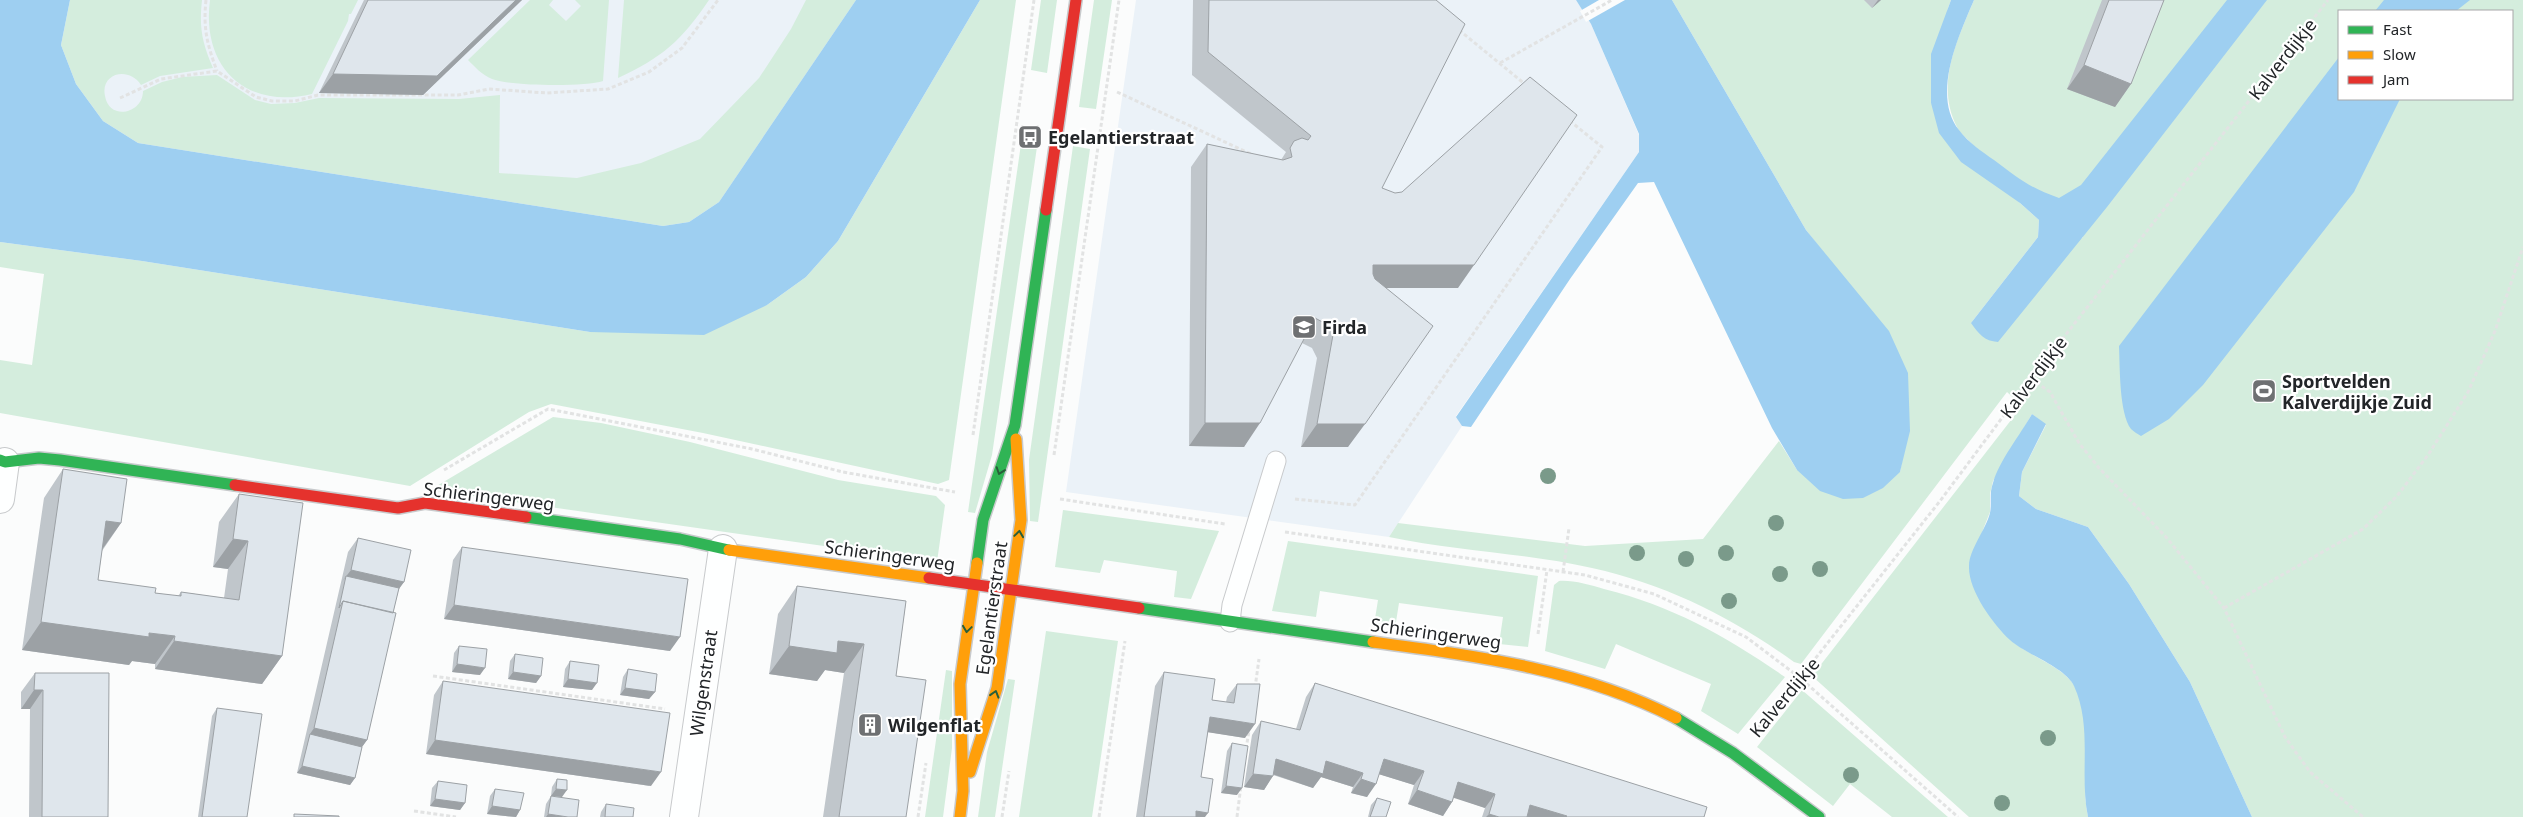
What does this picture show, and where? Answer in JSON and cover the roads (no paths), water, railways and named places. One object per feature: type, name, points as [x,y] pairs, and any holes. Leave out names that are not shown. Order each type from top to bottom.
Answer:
[{"type":"street","name":"Egelantierstraat","points":[[964,791],[960,684],[983,520],[1015,424],[1076,0]]},
{"type":"street","name":"Egelantierstraat","points":[[960,817],[964,791],[997,688],[1021,520],[1015,424]]},
{"type":"street","name":"Schieringerweg","points":[[3,461],[39,458],[60,460],[398,508],[425,503],[680,539],[723,549],[1502,660],[1593,683],[1677,718],[1736,754],[1819,817]]},
{"type":"street","points":[[0,499],[3,461]]},
{"type":"street","name":"Wilgenstraat","points":[[684,817],[723,549]]},
{"type":"lane","points":[[1230,622],[1232,605],[1276,461]]},
{"type":"water","points":[[0,0],[70,0],[61,45],[76,84],[103,121],[138,143],[663,226],[689,222],[719,202],[856,0],[980,0],[838,241],[806,277],[767,305],[704,335],[590,332],[142,261],[0,242]]},
{"type":"water","points":[[1576,0],[1672,0],[1806,230],[1889,331],[1908,373],[1910,431],[1900,472],[1883,488],[1863,498],[1843,499],[1820,491],[1797,470],[1772,428],[1654,182],[1638,183],[1570,279],[1471,427],[1462,426],[1456,417],[1639,152],[1639,134],[1591,24]]},
{"type":"water","points":[[1951,0],[1974,0],[1961,30],[1950,65],[1947,100],[1951,116],[1963,135],[1980,150],[2025,182],[2059,198],[2081,185],[2227,0],[2267,0],[2107,207],[1998,342],[1982,336],[1971,323],[2038,237],[2039,220],[2020,203],[1961,162],[1939,133],[1931,103],[1931,54]]},
{"type":"water","points":[[2384,0],[2470,0],[2457,10],[2376,10]]},
{"type":"water","points":[[2338,58],[2338,100],[2400,100],[2354,192],[2203,385],[2169,419],[2141,436],[2131,429],[2124,412],[2119,346]]},
{"type":"water","points":[[2032,414],[2046,424],[2022,472],[2019,496],[2036,509],[2088,527],[2129,584],[2190,682],[2252,817],[2088,817],[2083,718],[2074,686],[2069,679],[2054,667],[2017,645],[2003,633],[1989,616],[1977,596],[1970,575],[1970,560],[1990,513],[1991,490],[1996,475]]},
{"type":"place","name":"Egelantierstraat","points":[[1030,137]]},
{"type":"place","name":"Firda","points":[[1304,327]]},
{"type":"place","name":"Sportvelden Kalverdijkje Zuid","points":[[2264,391]]},
{"type":"place","name":"Wilgenflat","points":[[870,725]]}]
